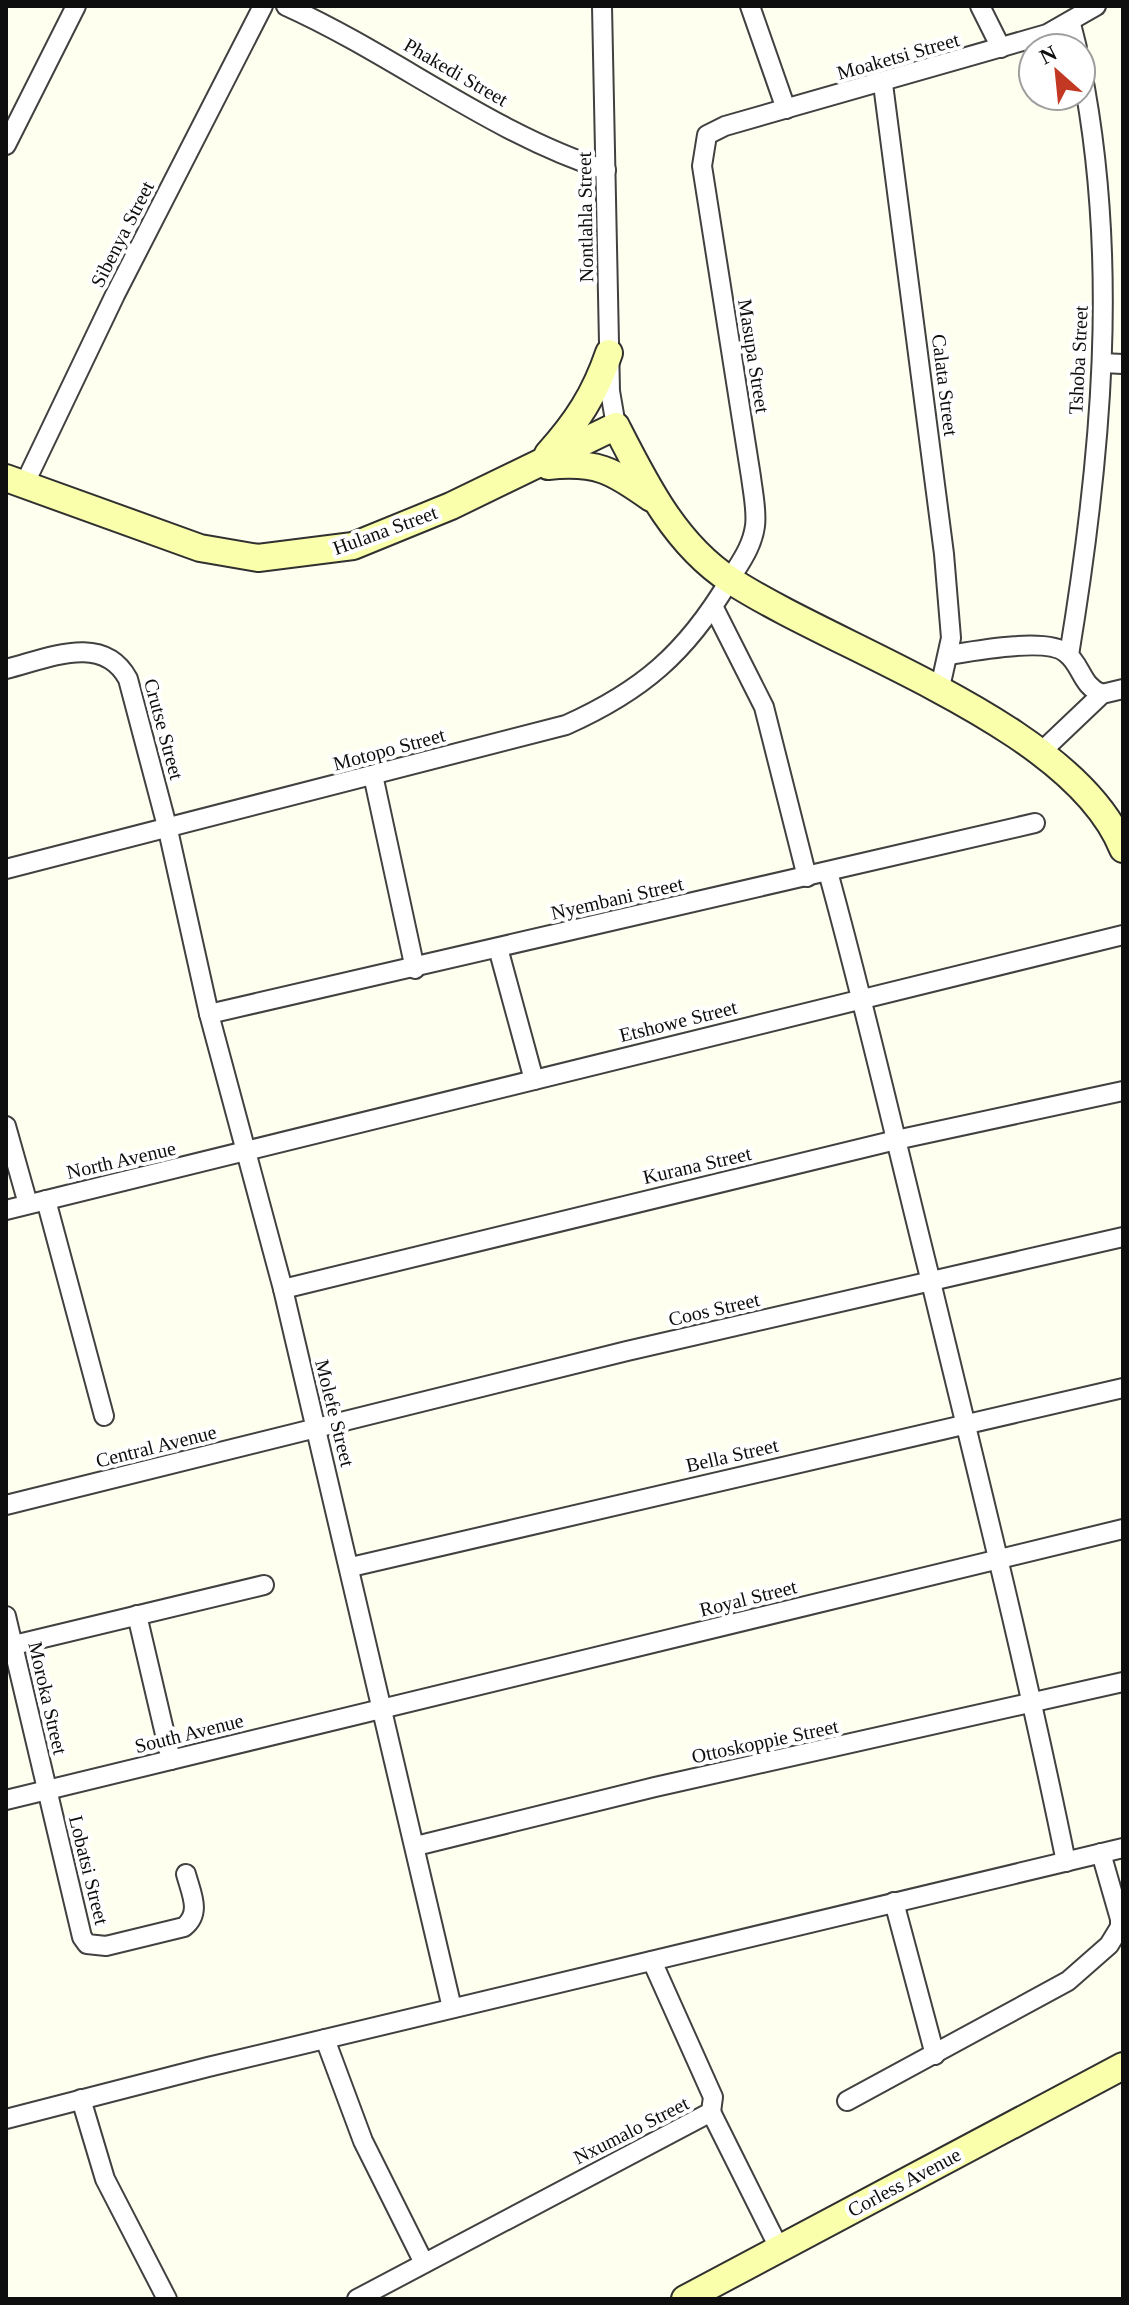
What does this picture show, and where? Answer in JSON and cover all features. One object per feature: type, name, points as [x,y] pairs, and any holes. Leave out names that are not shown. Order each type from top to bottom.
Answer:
[{"type":"street","points":[[6,145],[76,6]]},
{"type":"street","name":"Sibenya Street","points":[[15,481],[115,295],[263,6]]},
{"type":"street","name":"Nontlahla Street","points":[[602,6],[609,353],[616,426]]},
{"type":"street","points":[[750,6],[786,109]]},
{"type":"street","points":[[980,6],[1001,48]]},
{"type":"street","name":"Moaketsi Street","points":[[707,135],[786,109],[883,84],[1001,48],[1071,24],[1096,6]]},
{"type":"street","name":"Phakedi Street","points":[[298,8],[553,151],[606,170]]},
{"type":"street","points":[[1071,24],[1073,32]]},
{"type":"street","name":"Calata Street","points":[[883,84],[944,554],[951,632],[949,655],[939,692]]},
{"type":"street","name":"Tshoba Street","points":[[1069,655],[1087,544],[1102,363],[1103,286],[1097,161],[1089,112]]},
{"type":"street","name":"Masupa Street","points":[[707,135],[702,166],[754,500],[751,541],[730,580]]},
{"type":"street","points":[[535,466],[584,411],[597,390],[609,353]]},
{"type":"street","points":[[1102,363],[1123,364]]},
{"type":"street","points":[[616,426],[657,502],[677,530],[730,580],[998,724],[1040,753],[1101,807],[1123,849]]},
{"type":"street","name":"Hulana Street","points":[[15,481],[200,548],[258,558],[353,546],[535,466],[616,426]]},
{"type":"street","points":[[535,466],[577,464],[603,468],[657,502]]},
{"type":"street","name":"Motopo Street","points":[[6,869],[168,830],[555,728],[601,709],[667,664],[714,608],[730,580]]},
{"type":"street","points":[[714,608],[764,707],[807,877]]},
{"type":"street","points":[[949,655],[1037,646],[1056,647],[1069,655],[1088,685],[1102,694]]},
{"type":"street","name":"Crutse Street","points":[[6,669],[76,651],[104,654],[115,660],[128,679],[168,830]]},
{"type":"street","points":[[1040,753],[1102,694],[1123,689]]},
{"type":"street","points":[[373,775],[415,969]]},
{"type":"street","name":"Nyembani Street","points":[[209,1014],[415,969],[1035,823]]},
{"type":"street","name":"Molefe Street","points":[[168,830],[209,1014],[283,1289],[351,1567],[452,2008]]},
{"type":"street","points":[[828,872],[862,997],[967,1424],[1033,1703],[1066,1862]]},
{"type":"street","name":"Etshowe Street","points":[[246,1153],[862,997],[1123,935]]},
{"type":"street","points":[[498,948],[534,1080]]},
{"type":"street","name":"Kurana Street","points":[[283,1289],[896,1140],[1123,1091]]},
{"type":"street","points":[[6,1126],[37,1202],[104,1416]]},
{"type":"street","name":"North Avenue","points":[[6,1210],[246,1153]]},
{"type":"street","name":"Coos Street","points":[[316,1429],[627,1351],[1123,1237]]},
{"type":"street","name":"Bella Street","points":[[351,1567],[1123,1388]]},
{"type":"street","name":"Central Avenue","points":[[6,1505],[316,1429]]},
{"type":"street","name":"Royal Street","points":[[383,1709],[1123,1529]]},
{"type":"street","points":[[14,1645],[264,1585]]},
{"type":"street","points":[[137,1615],[171,1760]]},
{"type":"street","name":"Moroka Street","points":[[6,1616],[47,1790]]},
{"type":"street","name":"Ottoskoppie Street","points":[[416,1846],[655,1787],[1123,1682]]},
{"type":"street","name":"South Avenue","points":[[6,1800],[383,1709]]},
{"type":"street","name":"Lobatsi Street","points":[[47,1790],[76,1923],[87,1944],[106,1946],[176,1930],[189,1923],[195,1910],[186,1874]]},
{"type":"street","points":[[6,2119],[452,2008],[1123,1848]]},
{"type":"street","points":[[847,2101],[1068,1981],[1109,1945],[1120,1927],[1120,1919],[1101,1853]]},
{"type":"street","points":[[894,1902],[935,2055]]},
{"type":"street","name":"Nxumalo Street","points":[[357,2299],[711,2112],[713,2097],[652,1961]]},
{"type":"street","points":[[325,2039],[363,2141],[424,2263]]},
{"type":"street","name":"Corless Avenue","points":[[685,2299],[1123,2066]]},
{"type":"street","points":[[81,2099],[105,2179],[167,2299]]},
{"type":"street","points":[[711,2112],[780,2250]]}]
